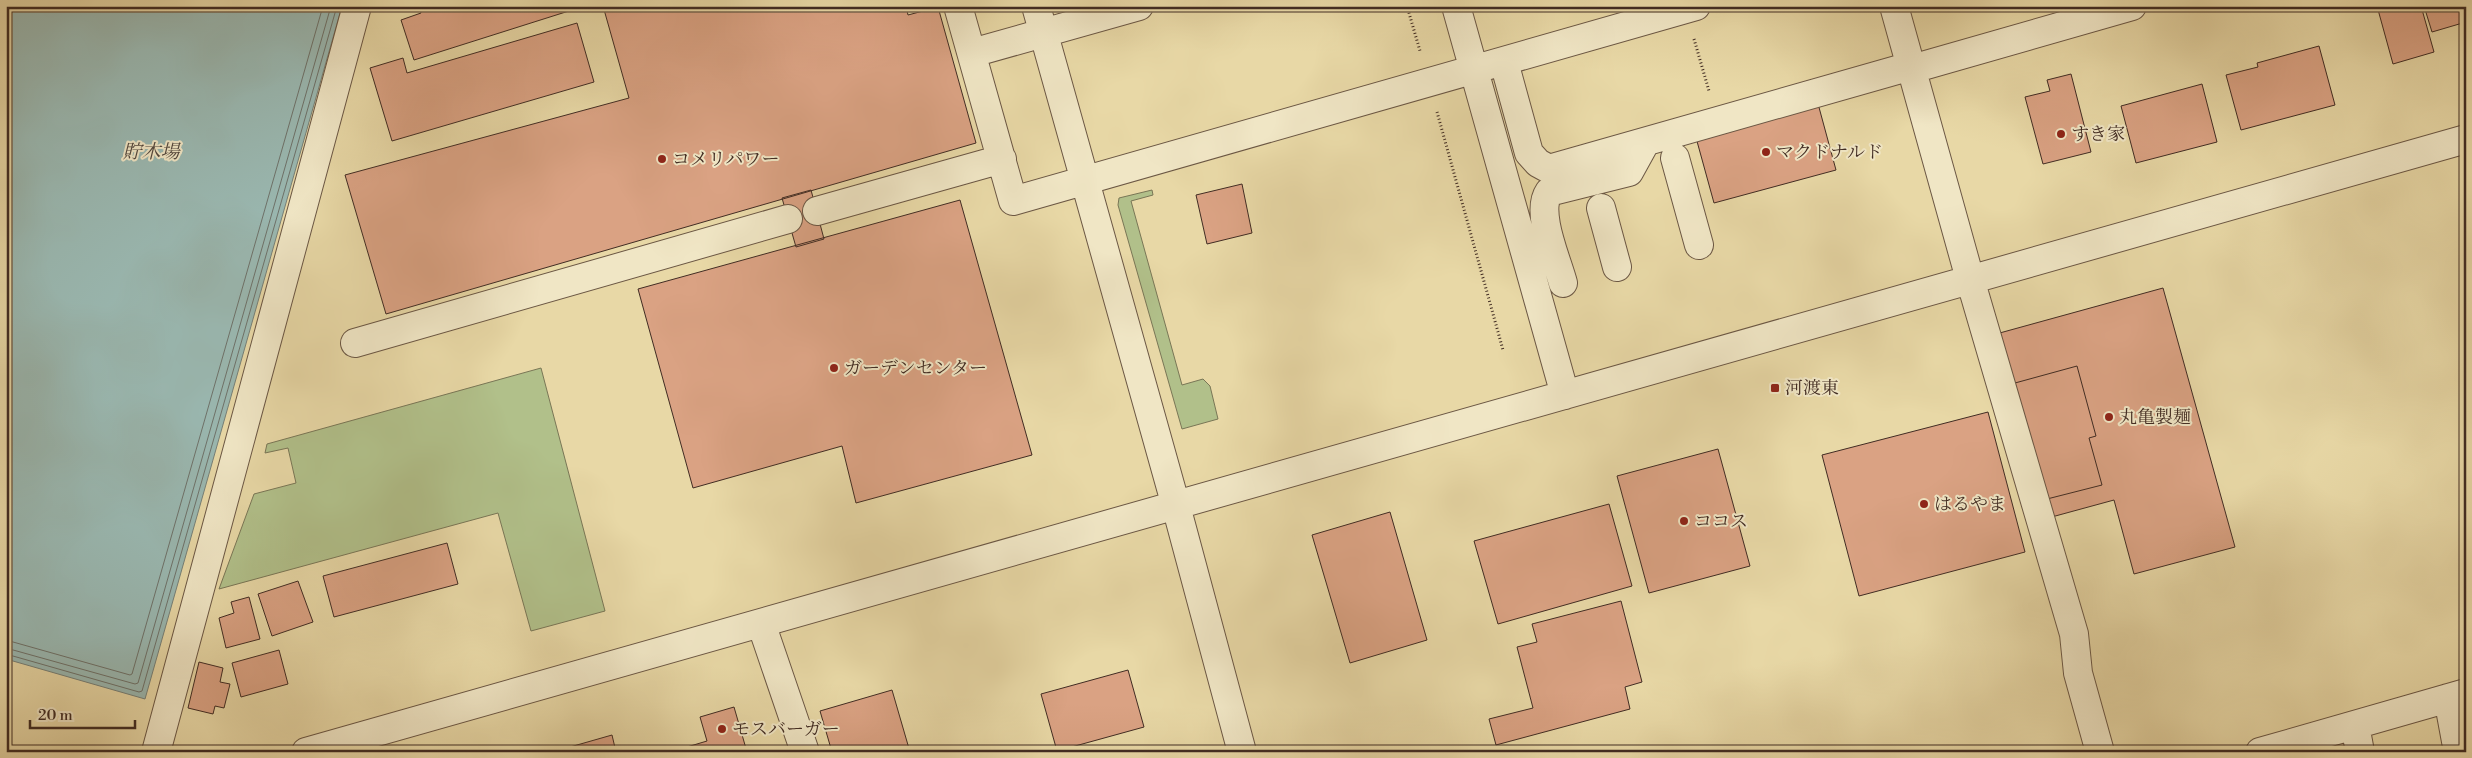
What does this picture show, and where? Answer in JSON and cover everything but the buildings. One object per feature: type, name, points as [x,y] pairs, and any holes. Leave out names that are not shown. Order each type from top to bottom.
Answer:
[{"type":"street","points":[[156,752],[357,6]]},
{"type":"street","points":[[958,6],[1013,201],[1691,8]]},
{"type":"street","points":[[1036,6],[1176,506],[1242,752]]},
{"type":"street","points":[[972,53],[1139,6]]},
{"type":"street","points":[[1456,6],[1565,394]]},
{"type":"street","points":[[1894,6],[1970,280],[2074,634],[2078,673],[2100,752]]},
{"type":"street","points":[[1504,62],[1529,153],[1545,167],[1558,168],[2132,6]]},
{"type":"street","points":[[306,752],[2466,139]]},
{"type":"street","points":[[1564,283],[1544,216],[1546,197],[1550,192],[1629,172],[1645,143]]},
{"type":"street","points":[[1675,158],[1699,245]]},
{"type":"street","points":[[816,212],[1002,159]]},
{"type":"street","points":[[1601,208],[1617,268]]},
{"type":"street","points":[[355,343],[788,219]]},
{"type":"street","points":[[761,622],[805,752]]},
{"type":"street","points":[[2260,752],[2457,696],[2458,752]]},
{"type":"street","points":[[2356,725],[2360,752]]},
{"type":"path","points":[[1407,6],[1503,350]]},
{"type":"path","points":[[1691,8],[1710,92]]},
{"type":"green space","points":[[1152,190],[1153,195],[1131,201],[1182,385],[1203,379],[1210,386],[1218,419],[1182,429],[1118,205],[1119,198]]},
{"type":"green space","points":[[541,368],[605,611],[531,631],[498,513],[219,589],[254,494],[296,483],[288,448],[265,453],[267,444]]},
{"type":"water","name":"貯木場","points":[[6,6],[342,6],[145,699],[6,659]]},
{"type":"place","name":"すき家","points":[[2061,134]]},
{"type":"place","name":"マクドナルド","points":[[1766,152]]},
{"type":"place","name":"コメリパワー","points":[[662,159]]},
{"type":"place","name":"ガーデンセンター","points":[[834,368]]},
{"type":"place","name":"河渡東","points":[[1775,388]]},
{"type":"place","name":"丸亀製麺","points":[[2109,417]]},
{"type":"place","name":"はるやま","points":[[1924,504]]},
{"type":"place","name":"ココス","points":[[1684,521]]},
{"type":"place","name":"モスバーガー","points":[[722,729]]}]
